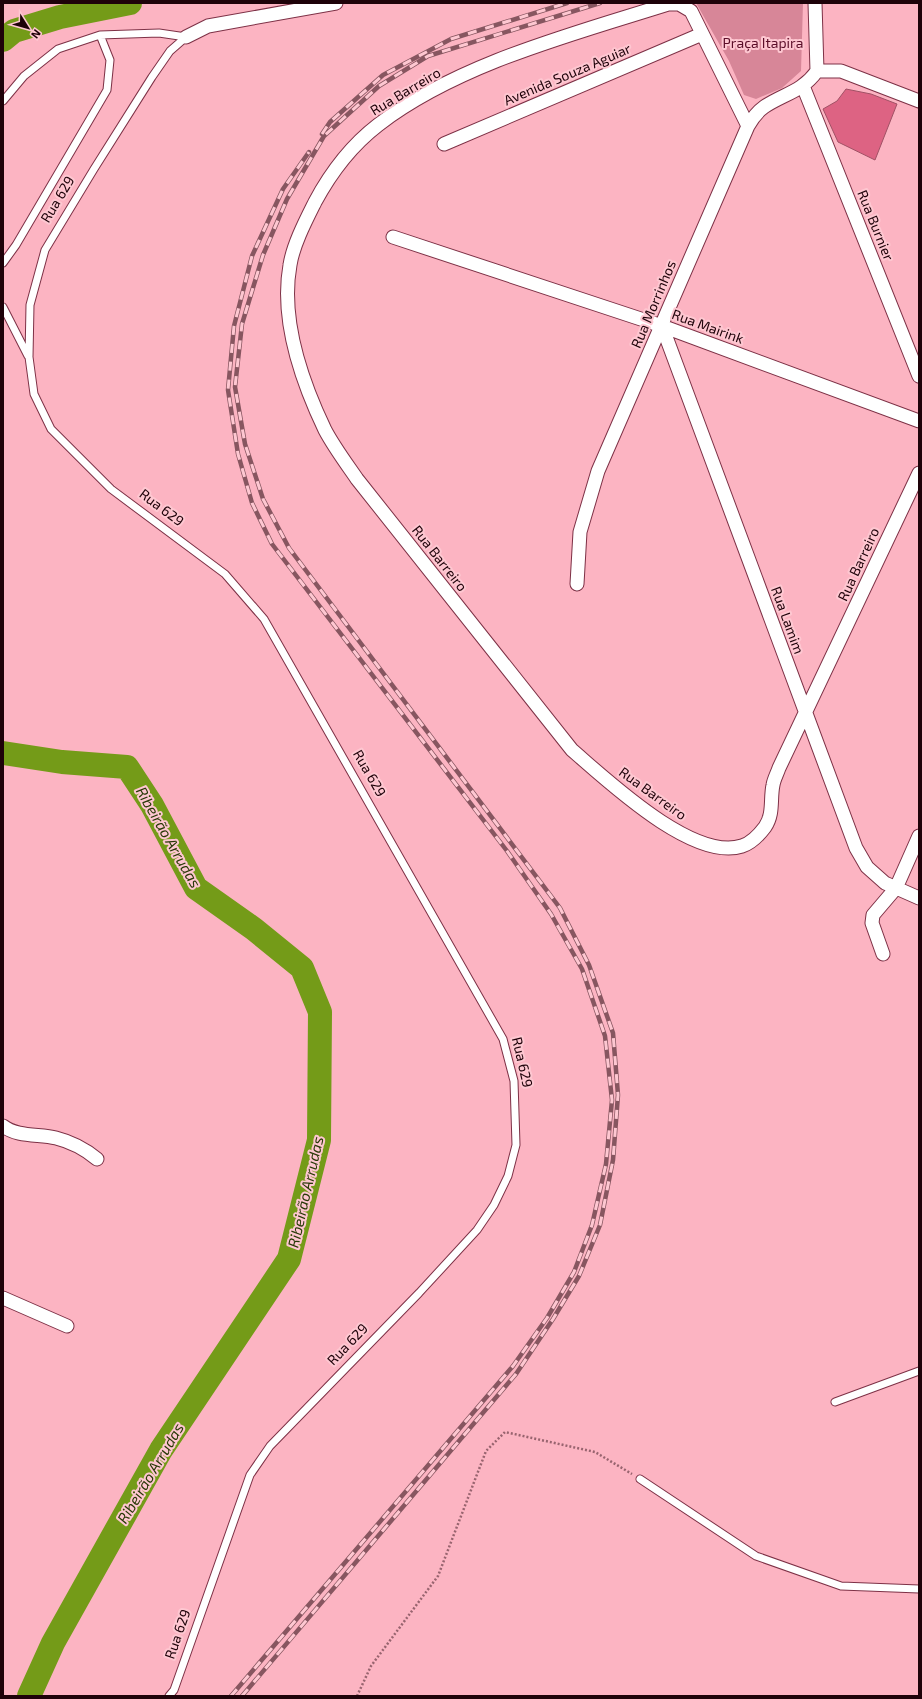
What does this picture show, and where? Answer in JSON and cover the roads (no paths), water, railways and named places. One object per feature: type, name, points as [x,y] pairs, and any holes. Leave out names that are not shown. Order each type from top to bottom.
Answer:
[{"type":"street","name":"Rua 629","points":[[186,37],[208,26],[336,3]]},
{"type":"street","points":[[815,3],[817,71],[841,71],[919,101]]},
{"type":"street","name":"Rua Barreiro","points":[[702,34],[691,11],[679,4],[668,4],[510,55],[446,84],[404,107],[377,126],[351,150],[322,190],[308,216],[290,264],[287,290],[288,318],[295,347],[309,393],[326,432],[357,478],[572,750],[656,819],[693,840],[723,848],[741,846],[750,842],[766,825],[771,812],[773,786],[779,768],[919,473]]},
{"type":"street","points":[[702,34],[748,126]]},
{"type":"street","name":"Avenida Souza Aguiar","points":[[444,144],[702,34]]},
{"type":"street","name":"Rua Morrinhos","points":[[577,584],[580,532],[598,471],[748,126],[763,108],[803,86],[817,71]]},
{"type":"street","name":"Rua Burnier","points":[[803,86],[919,376]]},
{"type":"street","name":"Rua Mairink","points":[[393,237],[662,326],[919,421]]},
{"type":"street","name":"Rua Lamim","points":[[662,326],[856,848],[867,867],[885,883],[919,898]]},
{"type":"street","points":[[883,954],[872,923],[873,915],[896,888],[919,836]]},
{"type":"street","points":[[3,1126],[15,1132],[57,1138],[82,1147],[97,1159]]},
{"type":"street","points":[[3,1298],[67,1326]]},
{"type":"lane","points":[[3,101],[24,76],[58,49],[100,34],[159,33],[186,37]]},
{"type":"lane","points":[[3,263],[16,245],[107,90],[110,60],[100,34]]},
{"type":"lane","name":"Rua 629","points":[[169,1696],[174,1690],[250,1475],[270,1446],[419,1293],[477,1230],[494,1204],[508,1176],[516,1145],[514,1081],[503,1040],[264,619],[225,574],[111,489],[51,430],[34,394],[29,357],[30,306],[45,250],[152,77],[170,51],[186,37]]},
{"type":"lane","points":[[3,307],[29,357]]},
{"type":"lane","points":[[835,1402],[919,1371]]},
{"type":"lane","points":[[640,1479],[756,1556],[841,1586],[919,1590]]},
{"type":"waterway","name":"Ribeirão Arrudas","points":[[3,40],[14,31],[60,17],[130,3]]},
{"type":"waterway","name":"Ribeirão Arrudas","points":[[3,753],[62,762],[127,767],[152,805],[196,888],[254,929],[302,968],[320,1012],[319,1140],[289,1259],[161,1450],[53,1643],[29,1696]]},
{"type":"railway","points":[[322,134],[330,122],[383,75],[451,39],[567,3]]},
{"type":"railway","points":[[242,1696],[516,1374],[553,1319],[579,1276],[600,1225],[613,1160],[618,1095],[613,1033],[589,965],[560,908],[289,548],[263,499],[245,444],[235,387],[242,324],[263,255],[287,199],[324,136],[379,86],[428,56],[600,3]]},
{"type":"railway","points":[[231,1696],[513,1366],[547,1318],[574,1272],[592,1225],[606,1164],[612,1100],[605,1036],[582,969],[551,914],[507,851],[272,544],[252,503],[238,454],[228,390],[234,326],[252,256],[283,189],[309,152]]},
{"type":"park label","name":"Praça Itapira","points":[[763,42]]}]
